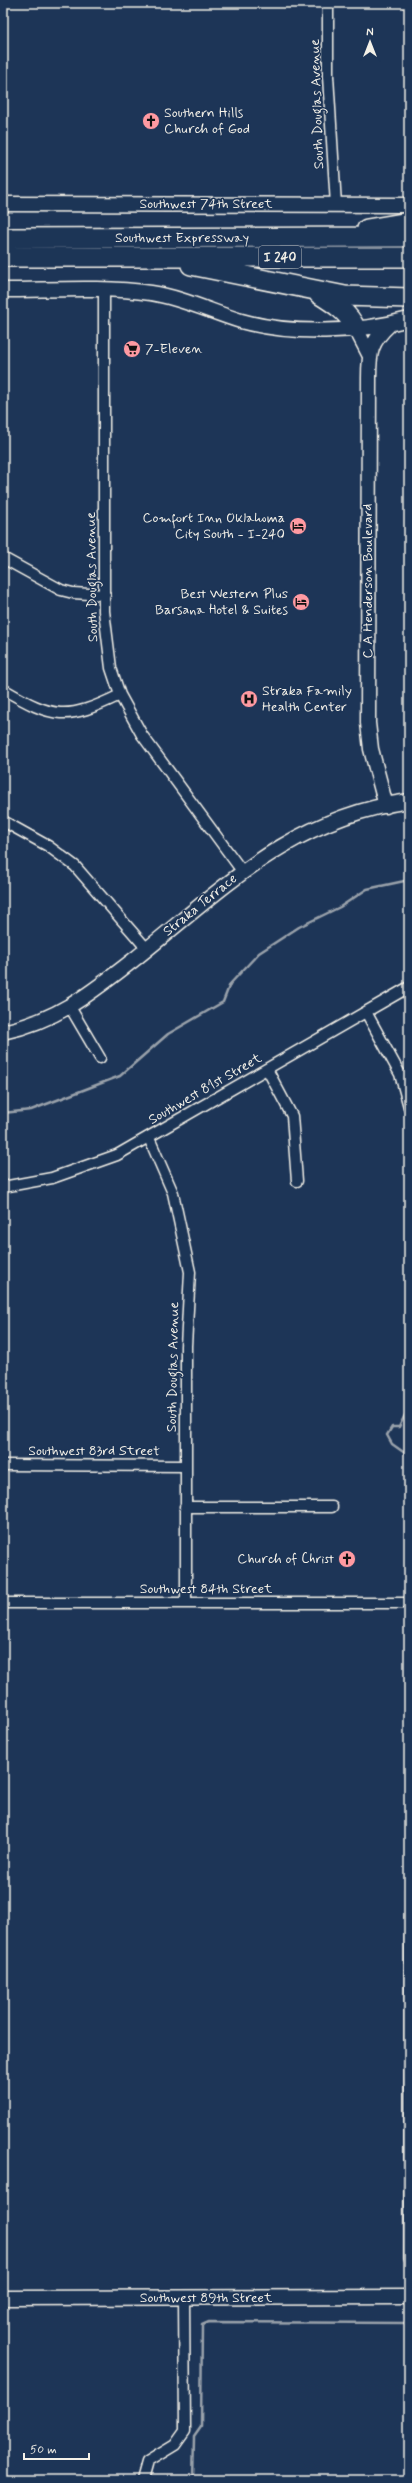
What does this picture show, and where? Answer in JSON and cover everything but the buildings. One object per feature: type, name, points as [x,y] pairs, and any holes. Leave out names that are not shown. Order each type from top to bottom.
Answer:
[{"type":"highway","points":[[319,237],[409,222]]},
{"type":"highway","name":"Southwest Expressway","points":[[3,238],[409,237]]},
{"type":"highway","name":"Southwest Expressway","points":[[3,257],[409,257]]},
{"type":"highway","points":[[152,257],[313,291],[370,298],[409,298]]},
{"type":"highway","points":[[313,291],[337,305],[351,319],[356,329]]},
{"type":"main road","name":"Southwest 74th Street","points":[[3,204],[409,205]]},
{"type":"main road","points":[[3,290],[136,291],[168,296],[227,317],[269,327],[356,329],[390,324],[409,319]]},
{"type":"main road","name":"C A Henderson Boulevard","points":[[386,806],[371,748],[368,722],[369,354],[376,337],[390,324]]},
{"type":"main road","name":"C A Henderson Boulevard","points":[[356,329],[369,354]]},
{"type":"main road","name":"Straka Terrace","points":[[3,1031],[37,1023],[70,1008],[147,949],[242,871],[272,851],[316,828],[386,806],[409,801]]},
{"type":"main road","name":"Southwest 89th Street","points":[[3,2298],[409,2297]]},
{"type":"street","name":"South Douglas Avenue","points":[[328,3],[328,76],[336,205]]},
{"type":"street","name":"South Douglas Avenue","points":[[104,290],[104,595],[108,652],[120,695],[142,735],[242,871]]},
{"type":"street","points":[[3,558],[61,590],[73,593],[104,595]]},
{"type":"street","points":[[3,689],[42,710],[63,714],[89,709],[120,695]]},
{"type":"street","points":[[3,821],[48,846],[75,866],[147,949]]},
{"type":"street","name":"Southwest 81st Street","points":[[3,1186],[36,1182],[77,1170],[117,1155],[150,1138],[409,987]]},
{"type":"street","points":[[70,1008],[100,1058]]},
{"type":"street","points":[[366,1012],[400,1074],[409,1107]]},
{"type":"street","points":[[268,1069],[292,1116],[297,1181]]},
{"type":"street","name":"South Douglas Avenue","points":[[150,1138],[173,1193],[189,1264],[185,1507],[186,1604]]},
{"type":"street","name":"Southwest 83rd Street","points":[[3,1465],[186,1466]]},
{"type":"street","points":[[185,1507],[332,1507]]},
{"type":"street","name":"Southwest 84th Street","points":[[3,1603],[409,1603]]},
{"type":"street","points":[[142,2480],[147,2462],[175,2445],[182,2438],[186,2427],[184,2298]]},
{"type":"waterway","points":[[3,1113],[31,1110],[120,1076],[168,1034],[223,1002],[230,984],[259,953],[299,927],[340,907],[367,889],[409,880]]},
{"type":"waterway","points":[[409,1414],[405,1415],[399,1427],[392,1427],[387,1435],[392,1444],[409,1456]]},
{"type":"waterway","points":[[409,1881],[405,1889],[404,2259],[409,2267]]},
{"type":"waterway","points":[[193,2480],[194,2437],[201,2427],[202,2325],[209,2322],[409,2323]]},
{"type":"place","name":"Southern Hills Church of God","points":[[151,121]]},
{"type":"place","name":"7-Eleven","points":[[132,349]]},
{"type":"place","name":"Comfort Inn Oklahoma City South - I-240","points":[[298,526]]},
{"type":"place","name":"Best Western Plus Barsana Hotel & Suites","points":[[301,602]]},
{"type":"place","name":"Straka Family Health Center","points":[[249,699]]},
{"type":"place","name":"Church of Christ","points":[[347,1559]]}]
